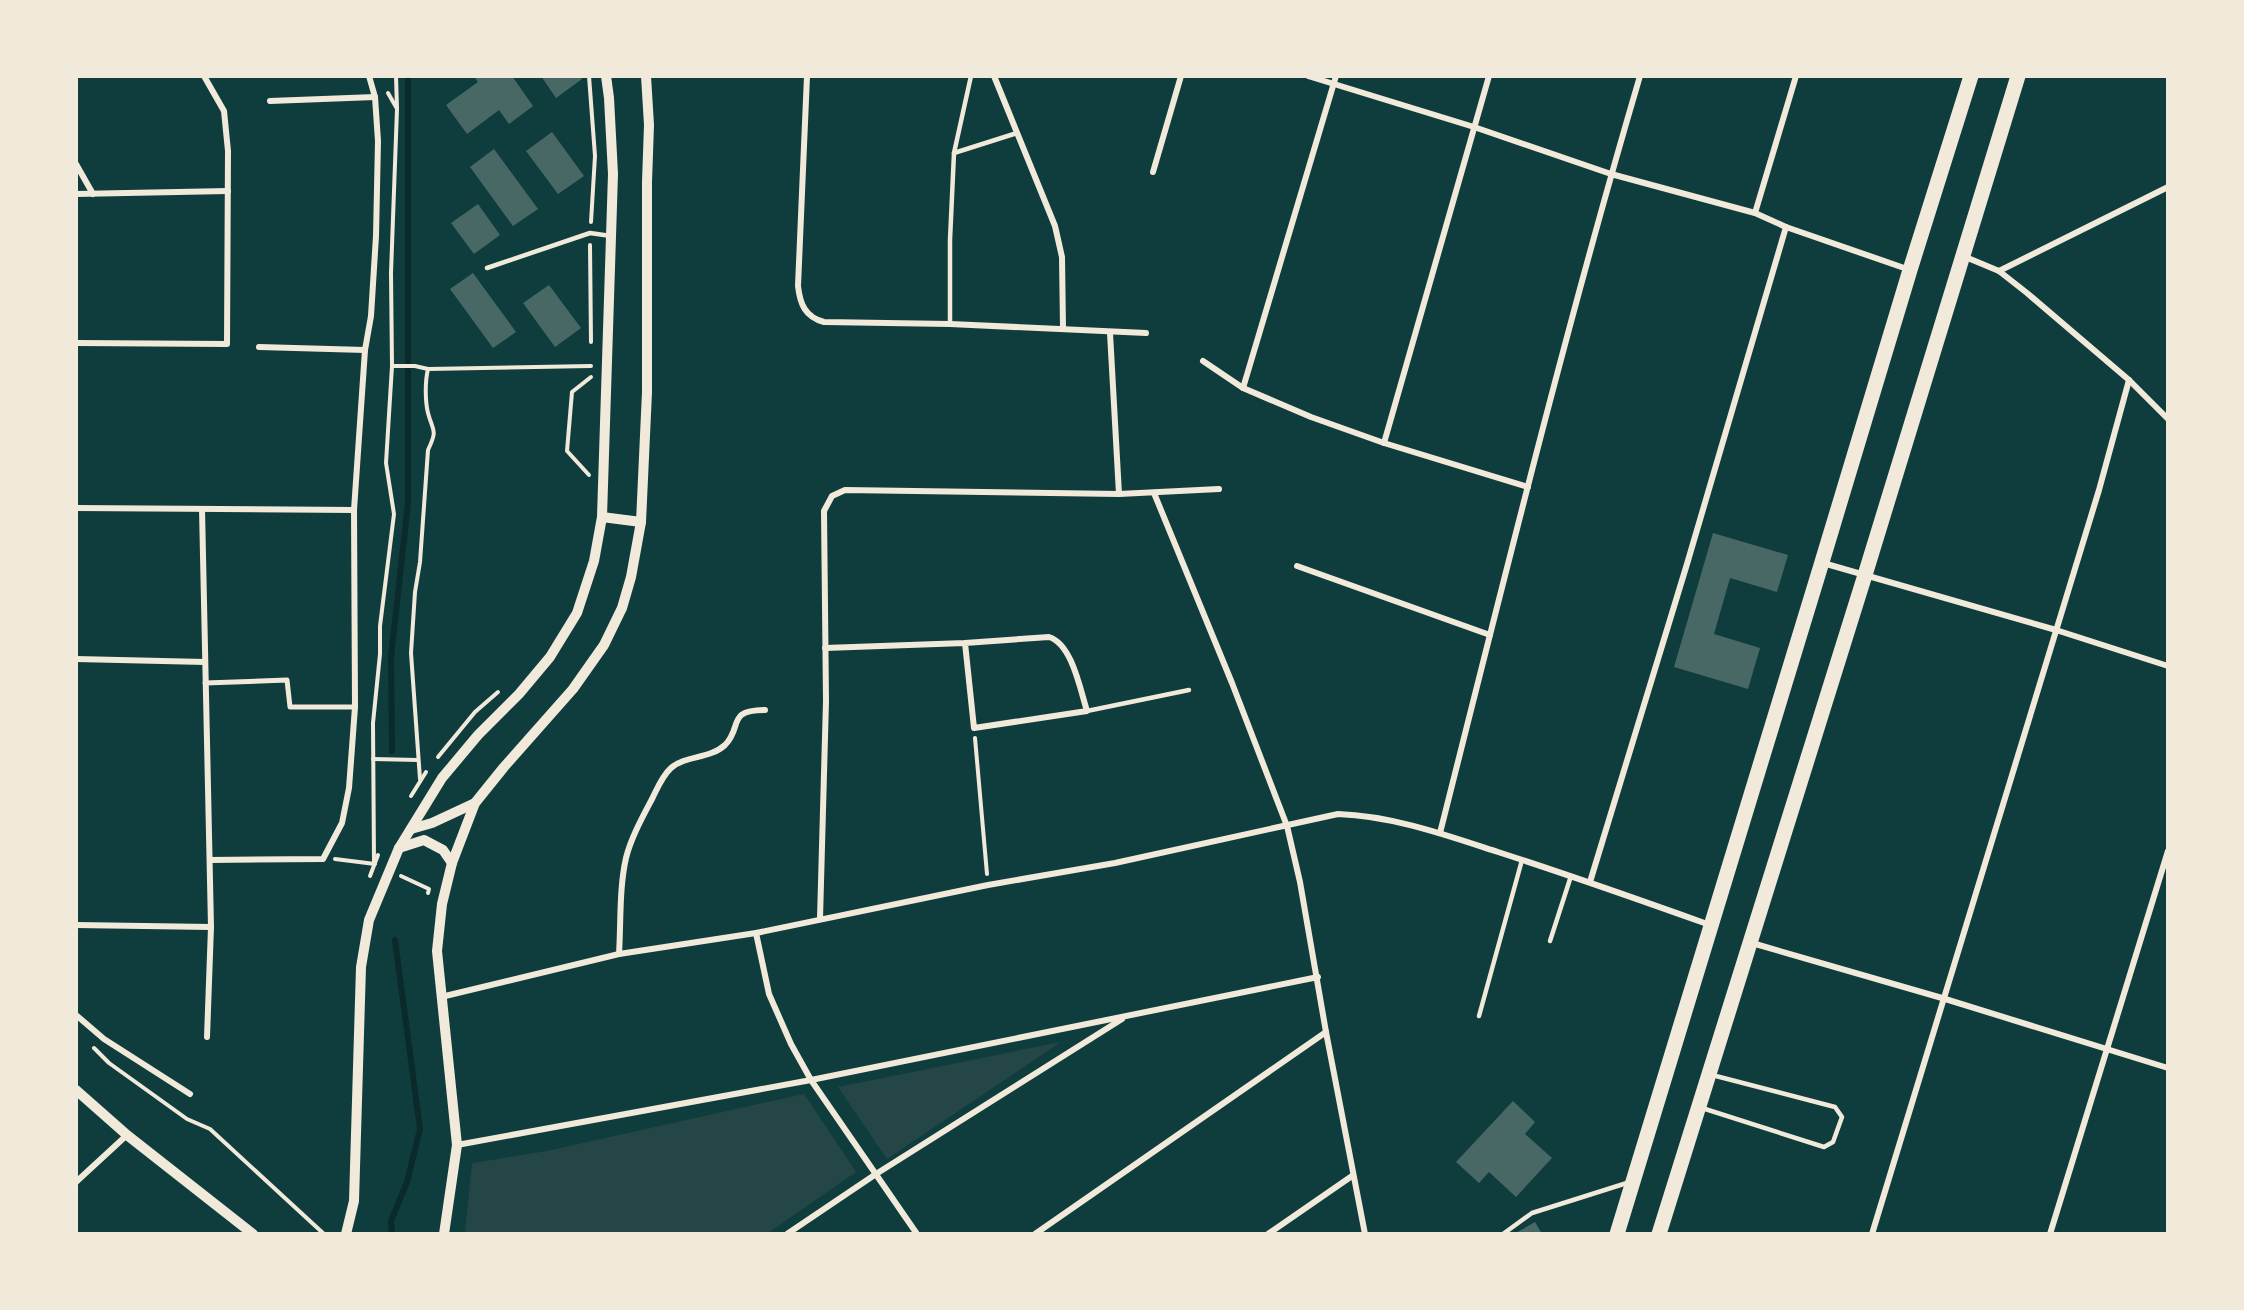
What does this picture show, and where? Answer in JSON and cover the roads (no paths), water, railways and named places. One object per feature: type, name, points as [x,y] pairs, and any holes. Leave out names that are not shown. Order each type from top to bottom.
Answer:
[{"type":"main road","points":[[1617,1233],[1971,76]]},
{"type":"main road","points":[[1659,1233],[1751,943],[2018,76]]},
{"type":"street","points":[[76,343],[227,344],[228,151],[224,111],[204,76]]},
{"type":"street","points":[[210,861],[323,859],[342,823],[349,788],[354,707],[354,510],[365,350],[371,316],[376,236],[378,141],[375,97],[369,76]]},
{"type":"street","points":[[346,1233],[354,1201],[361,967],[369,920],[399,848],[442,778],[550,657],[577,613],[594,561],[602,517],[613,174],[606,76]]},
{"type":"street","points":[[444,1233],[457,1145],[436,951],[442,904],[452,863],[476,803],[504,767],[573,689],[604,645],[622,608],[631,577],[641,522],[648,392],[649,126],[646,76]]},
{"type":"street","points":[[807,76],[798,285],[800,302],[808,314],[824,322],[950,324],[1146,333]]},
{"type":"street","points":[[994,76],[1044,196],[1058,236],[1062,256],[1063,328]]},
{"type":"street","points":[[1153,172],[1181,76]]},
{"type":"street","points":[[1308,76],[1474,127],[1611,174],[1755,213],[1786,227],[1910,270]]},
{"type":"street","points":[[1243,388],[1336,76]]},
{"type":"street","points":[[1384,443],[1489,76]]},
{"type":"street","points":[[1440,833],[1528,487],[1611,174],[1640,76]]},
{"type":"street","points":[[1755,213],[1796,76]]},
{"type":"street","points":[[270,101],[375,97]]},
{"type":"street","points":[[76,164],[93,194]]},
{"type":"street","points":[[1999,271],[2168,187]]},
{"type":"street","points":[[76,194],[228,191]]},
{"type":"street","points":[[1590,882],[1786,227]]},
{"type":"street","points":[[1963,255],[1999,271],[2028,293],[2129,380],[2168,419]]},
{"type":"street","points":[[1110,333],[1119,494]]},
{"type":"street","points":[[260,347],[365,350]]},
{"type":"street","points":[[1203,361],[1243,388],[1311,417],[1384,443],[1528,487]]},
{"type":"street","points":[[1872,1233],[2099,490],[2129,380]]},
{"type":"street","points":[[819,919],[826,701],[824,511],[832,496],[844,490],[1119,494],[1219,489]]},
{"type":"street","points":[[1154,493],[1232,683],[1287,826],[1300,882],[1365,1233]]},
{"type":"street","points":[[76,508],[354,510]]},
{"type":"street","points":[[202,508],[211,927],[207,1037]]},
{"type":"street","points":[[602,517],[641,522]]},
{"type":"street","points":[[1822,562],[2056,630],[2168,666]]},
{"type":"street","points":[[1297,566],[1490,635]]},
{"type":"street","points":[[825,648],[965,643],[1048,637],[1064,646],[1087,711],[974,728],[965,643]]},
{"type":"street","points":[[76,659],[205,662]]},
{"type":"street","points":[[205,684],[287,680],[290,707],[354,707]]},
{"type":"street","points":[[619,954],[626,858],[645,812],[663,780],[669,770],[678,763],[714,752],[726,743],[741,715],[751,710],[765,710]]},
{"type":"street","points":[[411,829],[432,824],[476,803]]},
{"type":"street","points":[[441,997],[619,954],[756,933],[988,885],[1115,863],[1338,814],[1365,815],[1440,833],[1590,882],[1710,925]]},
{"type":"street","points":[[399,848],[424,840],[443,850],[452,863]]},
{"type":"street","points":[[2050,1233],[2168,851]]},
{"type":"street","points":[[76,925],[211,927]]},
{"type":"street","points":[[756,933],[763,973],[776,1015],[811,1080],[916,1233]]},
{"type":"street","points":[[1751,943],[1942,998],[2168,1068]]},
{"type":"street","points":[[457,1145],[811,1080],[1318,977]]},
{"type":"street","points":[[76,1015],[104,1039],[190,1094]]},
{"type":"street","points":[[787,1233],[876,1174],[1126,1017]]},
{"type":"street","points":[[1035,1233],[1326,1032]]},
{"type":"street","points":[[76,1090],[127,1135],[253,1233]]},
{"type":"street","points":[[76,1182],[127,1135]]},
{"type":"street","points":[[1268,1233],[1353,1176]]},
{"type":"lane","points":[[950,324],[950,240],[954,153],[971,76]]},
{"type":"lane","points":[[954,153],[1017,133]]},
{"type":"lane","points":[[488,268],[590,233],[611,236]]},
{"type":"lane","points":[[1087,711],[1189,690]]},
{"type":"lane","points":[[1479,1016],[1522,860]]},
{"type":"lane","points":[[1550,941],[1571,876]]},
{"type":"lane","points":[[1699,1107],[1824,1147],[1833,1142],[1842,1117],[1835,1107],[1709,1074]]},
{"type":"lane","points":[[1503,1233],[1532,1213],[1635,1180]]},
{"type":"waterway","points":[[392,751],[391,657],[408,503],[408,76]]},
{"type":"waterway","points":[[392,1234],[391,1221],[407,1182],[420,1129],[395,940]]}]
